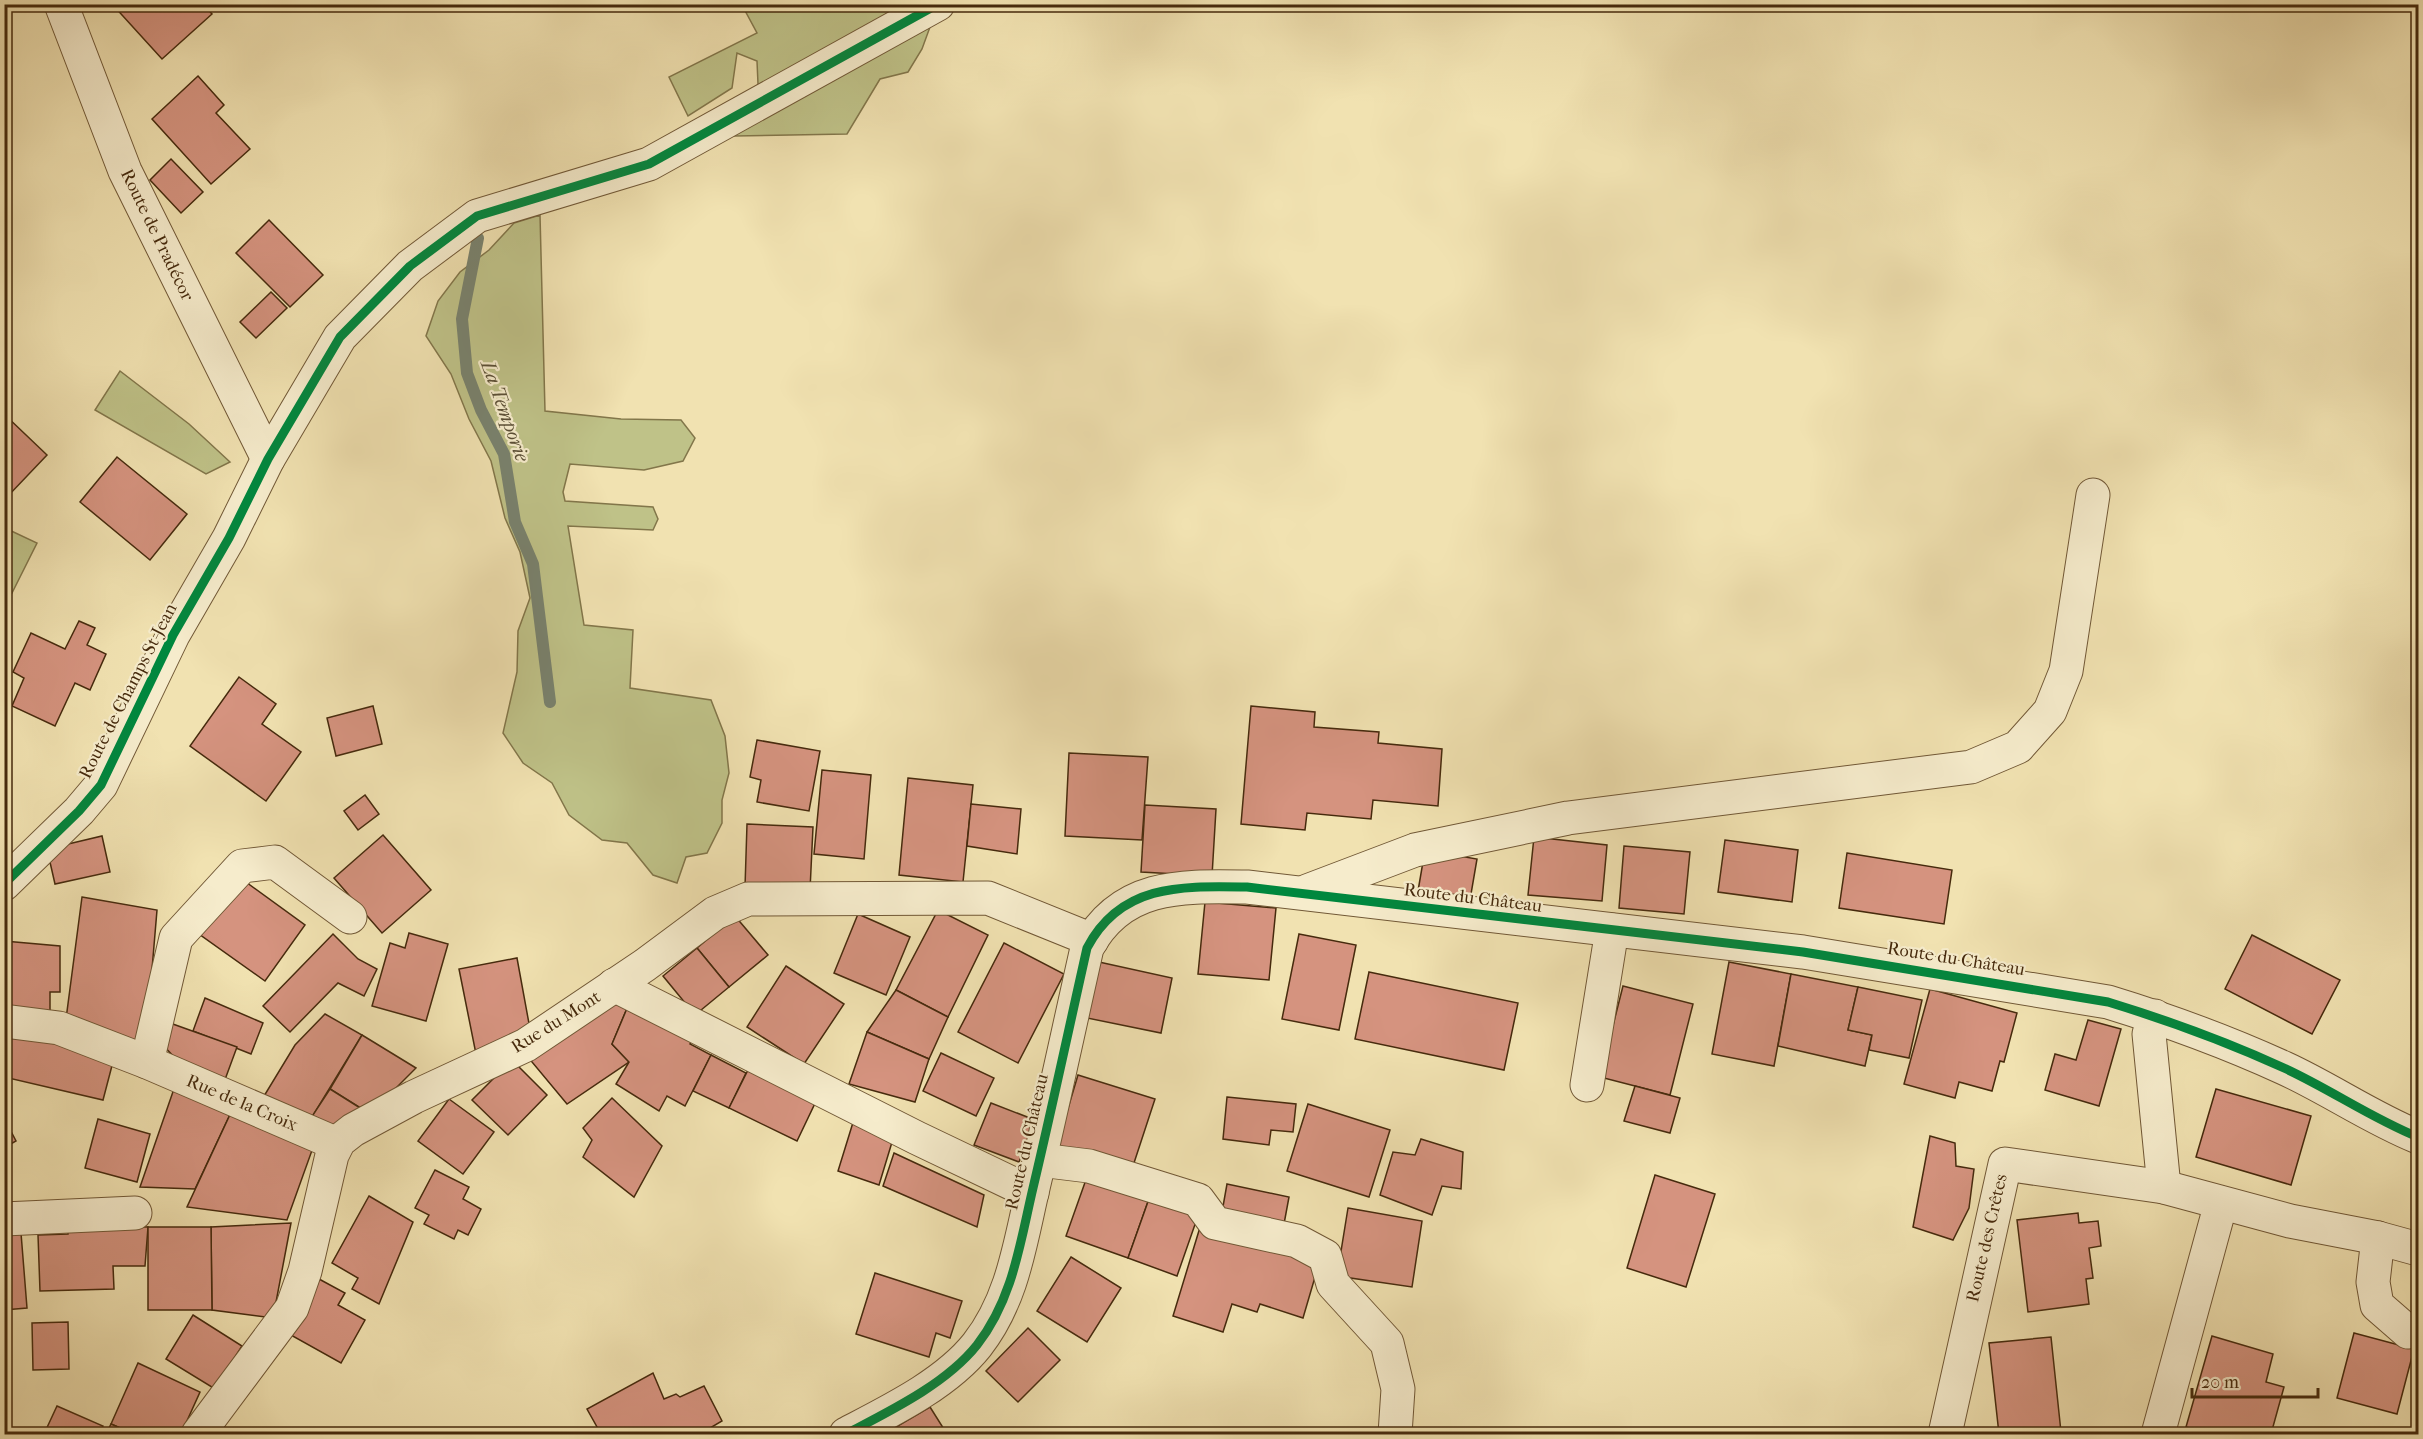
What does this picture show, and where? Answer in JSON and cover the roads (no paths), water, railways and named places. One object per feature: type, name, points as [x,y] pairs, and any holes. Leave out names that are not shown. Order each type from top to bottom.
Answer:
[{"type":"street","name":"Route de Pradécor","points":[[61,4],[125,171],[268,459]]},
{"type":"street","name":"Route de Champs St-Jean","points":[[4,884],[80,811],[101,785],[174,635],[229,538],[268,459],[340,338],[410,266],[477,216],[649,164],[938,4]]},
{"type":"street","points":[[1303,893],[1415,850],[1568,818],[1971,767],[2018,747],[2050,711],[2066,671],[2093,495]]},
{"type":"street","points":[[147,1062],[176,938],[242,866],[275,862],[350,917]]},
{"type":"street","name":"Route du Château","points":[[846,1434],[928,1386],[977,1345],[1004,1300],[1018,1255],[1078,989],[1092,940],[1112,915],[1143,896],[1159,891],[1201,886],[1303,893],[1533,922],[1803,952],[2108,1002],[2155,1016],[2285,1068],[2383,1123],[2418,1137]]},
{"type":"street","name":"Rue du Mont","points":[[337,1144],[353,1130],[414,1097],[526,1045],[715,914],[748,899],[988,898],[1053,922],[1092,940]]},
{"type":"street","points":[[1587,1085],[1612,930]]},
{"type":"street","points":[[614,985],[917,1138],[1032,1193]]},
{"type":"street","points":[[2155,1016],[2149,1034],[2164,1187]]},
{"type":"street","name":"Rue de la Croix","points":[[4,1021],[59,1028],[147,1062],[337,1144]]},
{"type":"street","points":[[198,1434],[292,1308],[305,1271],[328,1169],[337,1144]]},
{"type":"street","points":[[1040,1160],[1089,1166],[1198,1200],[1215,1222],[1297,1241],[1325,1256],[1333,1284],[1387,1344],[1398,1389],[1395,1434]]},
{"type":"street","name":"Route des Crêtes","points":[[1945,1434],[2005,1164],[2164,1187],[2290,1221],[2378,1238],[2418,1250]]},
{"type":"street","points":[[2158,1434],[2221,1203]]},
{"type":"street","points":[[4,1219],[135,1213]]},
{"type":"street","points":[[2378,1238],[2373,1282],[2377,1305],[2408,1332]]},
{"type":"waterway","name":"La Temporie","points":[[478,238],[462,319],[467,373],[481,410],[504,454],[515,522],[533,564],[550,702]]}]
